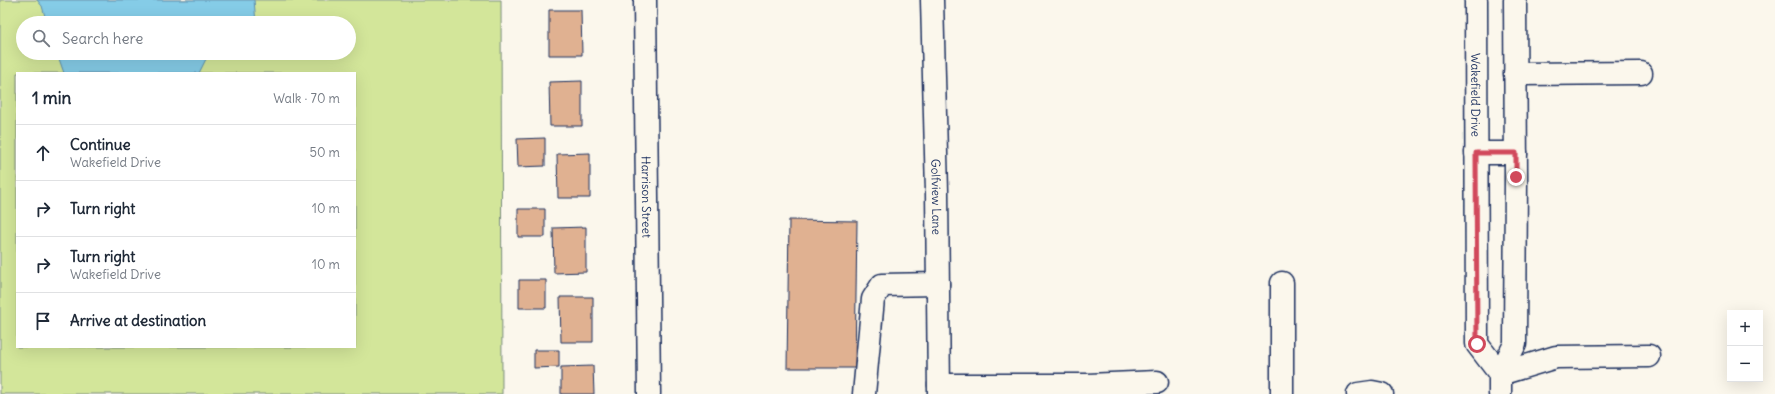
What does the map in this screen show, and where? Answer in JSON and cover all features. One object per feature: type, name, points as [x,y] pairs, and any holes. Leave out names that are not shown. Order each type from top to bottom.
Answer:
[{"type":"street","name":"Harrison Street","points":[[645,0],[649,394]]},
{"type":"street","name":"Golfview Lane","points":[[932,0],[939,390]]},
{"type":"street","name":"Wakefield Drive","points":[[1476,0],[1477,344],[1500,384]]},
{"type":"street","points":[[1500,384],[1515,344],[1515,0]]},
{"type":"street","points":[[1516,74],[1641,73]]},
{"type":"street","points":[[1476,153],[1516,153]]},
{"type":"street","points":[[1282,283],[1282,394]]},
{"type":"street","points":[[864,394],[873,299],[882,285],[938,284]]},
{"type":"street","points":[[1500,384],[1556,357],[1649,356]]},
{"type":"street","points":[[939,390],[1157,382]]},
{"type":"street","points":[[1358,394],[1372,392],[1382,394]]},
{"type":"green space","points":[[0,0],[501,0],[502,394],[0,394]]},
{"type":"water","points":[[37,0],[254,0],[255,16],[45,16],[42,6]]},
{"type":"water","points":[[59,60],[206,60],[200,72],[64,72]]},
{"type":"building","points":[[549,10],[581,10],[582,55],[549,55]]},
{"type":"building","points":[[582,81],[582,126],[550,126],[549,82]]},
{"type":"building","points":[[545,138],[545,166],[518,167],[517,139]]},
{"type":"building","points":[[590,153],[590,198],[558,198],[557,154]]},
{"type":"building","points":[[518,209],[545,209],[545,237],[518,237]]},
{"type":"building","points":[[789,220],[857,221],[855,368],[787,368]]},
{"type":"building","points":[[586,227],[586,272],[554,273],[553,228]]},
{"type":"building","points":[[519,280],[546,280],[546,308],[519,308]]},
{"type":"building","points":[[560,297],[593,297],[593,342],[561,342]]},
{"type":"building","points":[[534,350],[559,350],[559,367],[534,368]]},
{"type":"building","points":[[593,366],[594,394],[561,394],[561,367]]},
{"type":"route","points":[[1477,344],[1476,153],[1516,153],[1516,177]]}]
